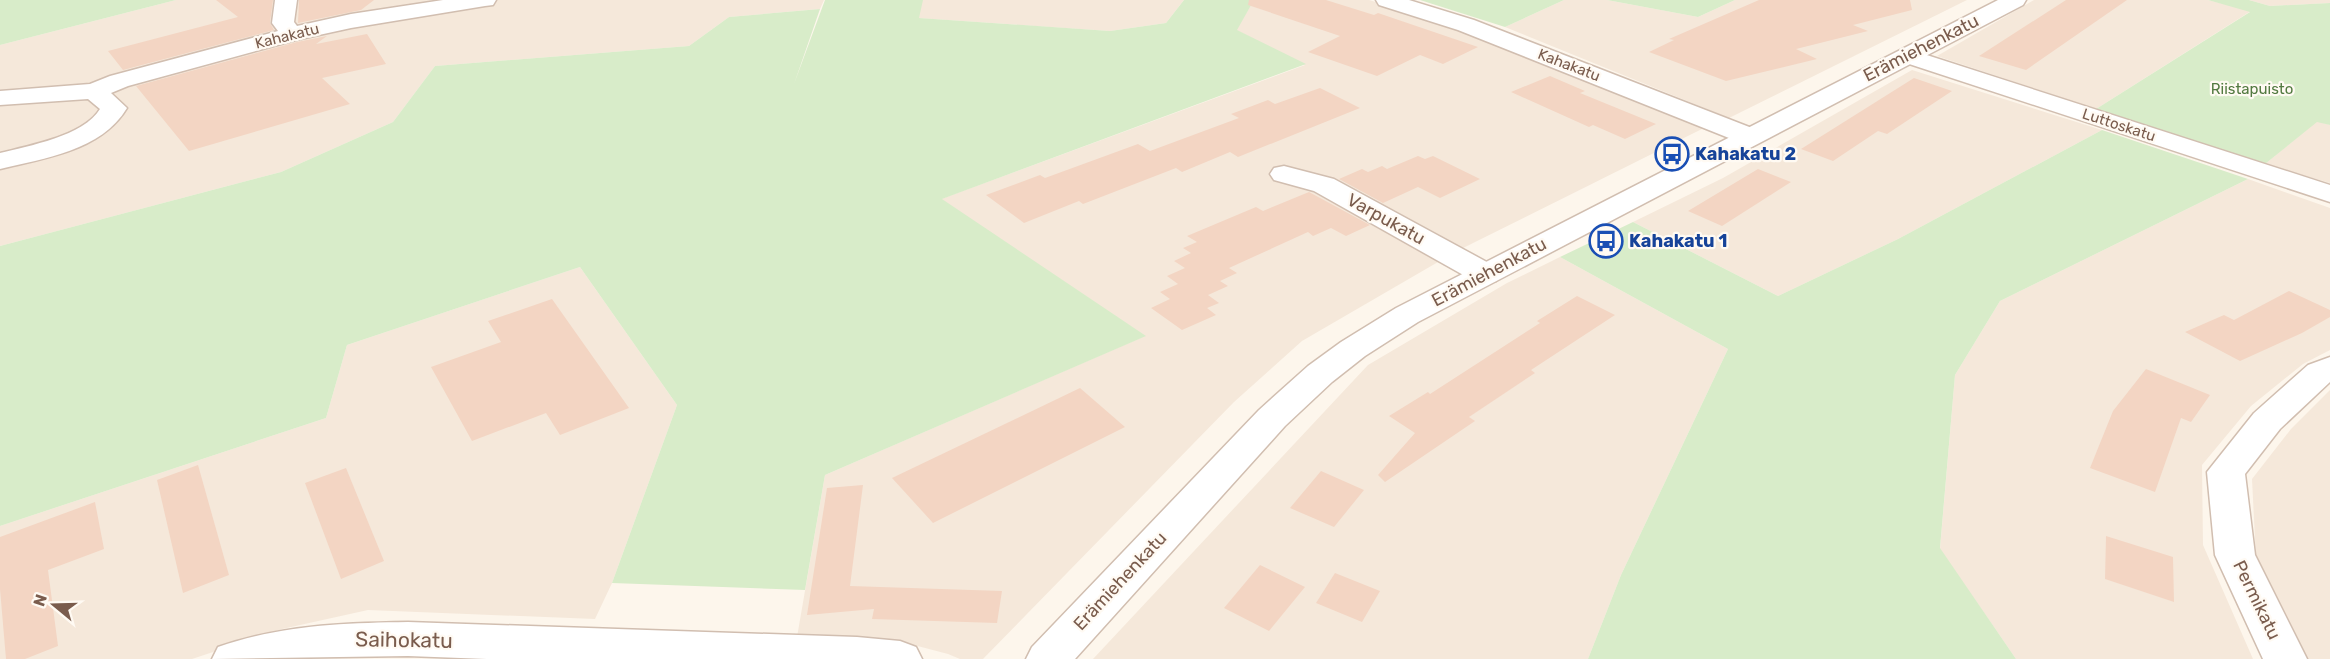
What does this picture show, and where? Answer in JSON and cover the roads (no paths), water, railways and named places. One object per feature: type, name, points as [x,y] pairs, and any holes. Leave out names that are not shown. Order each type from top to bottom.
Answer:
[{"type":"street","points":[[286,0],[283,23],[292,34]]},
{"type":"street","name":"Kahakatu","points":[[0,98],[94,91],[119,81],[292,34],[351,21],[485,0]]},
{"type":"street","name":"Kahakatu","points":[[1387,0],[1466,25],[1748,136]]},
{"type":"street","name":"Erämiehenkatu","points":[[1048,659],[1272,418],[1320,374],[1353,349],[1407,315],[1748,136],[2015,0]]},
{"type":"street","name":"Luttoskatu","points":[[1908,56],[2330,194]]},
{"type":"street","points":[[0,161],[66,142],[102,126],[111,118],[114,108],[94,91]]},
{"type":"street","name":"Varpukatu","points":[[1284,174],[1323,185],[1485,274]]},
{"type":"street","name":"Permikatu","points":[[2285,659],[2235,555],[2226,472],[2267,421],[2320,372],[2330,367]]},
{"type":"street","name":"Saihokatu","points":[[234,659],[288,645],[338,640],[408,639],[857,655],[900,659]]},
{"type":"place","name":"Kahakatu 2","points":[[1672,154]]},
{"type":"place","name":"Kahakatu 1","points":[[1606,241]]},
{"type":"park label","name":"Riistapuisto","points":[[2252,89]]}]
